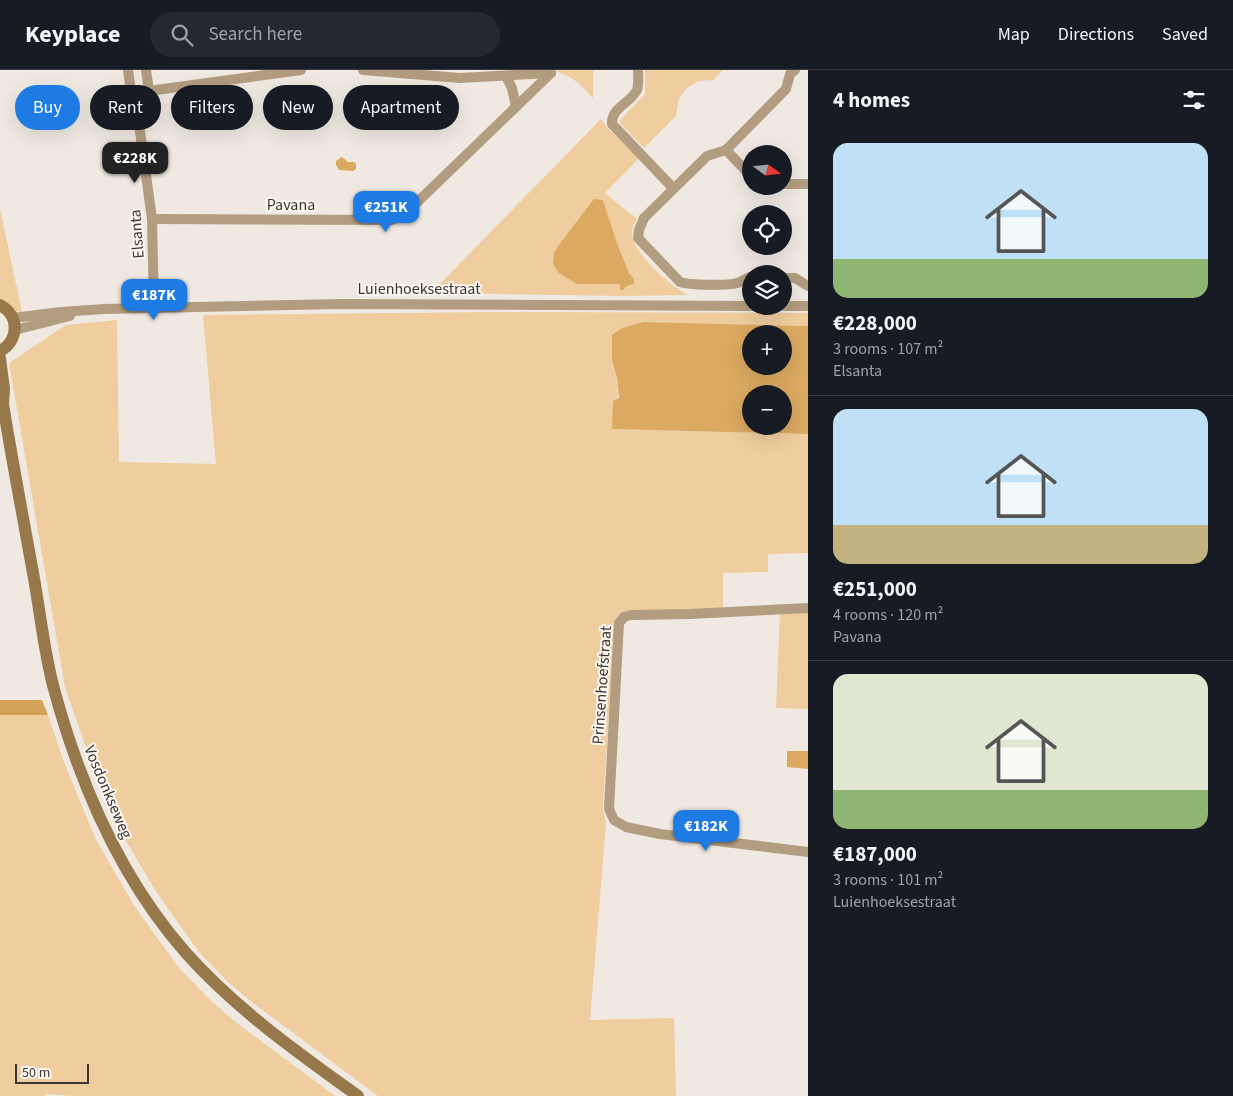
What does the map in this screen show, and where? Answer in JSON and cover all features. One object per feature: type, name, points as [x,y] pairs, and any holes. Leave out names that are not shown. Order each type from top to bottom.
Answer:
[{"type":"main road","points":[[0,305],[9,311],[14,324],[10,343],[0,351]]},
{"type":"main road","name":"Vosdonkseweg","points":[[0,358],[4,389],[1,402],[53,687],[78,768],[111,844],[147,902],[185,952],[233,1001],[279,1039],[358,1096]]},
{"type":"street","name":"Elsanta","points":[[128,70],[131,85]]},
{"type":"street","points":[[146,70],[148,85]]},
{"type":"street","points":[[161,89],[301,70]]},
{"type":"street","points":[[363,70],[460,78],[506,76],[512,88],[516,107]]},
{"type":"street","points":[[638,70],[638,87],[634,95],[617,110],[612,119],[612,124],[673,188]]},
{"type":"street","points":[[742,280],[736,284],[686,284],[680,282],[638,238],[642,222],[673,188],[707,156],[726,150],[786,89],[790,74],[795,70]]},
{"type":"street","name":"Pavana","points":[[152,219],[392,220],[405,214],[551,73],[506,76]]},
{"type":"street","name":"Elsanta","points":[[140,130],[152,219],[154,308]]},
{"type":"street","points":[[726,150],[742,167]]},
{"type":"street","points":[[792,184],[808,184]]},
{"type":"street","points":[[792,278],[796,278],[808,286]]},
{"type":"street","name":"Luienhoeksestraat","points":[[14,324],[56,320],[87,311],[154,308],[342,304],[742,306]]},
{"type":"street","points":[[792,306],[808,306]]},
{"type":"street","name":"Prinsenhoefstraat","points":[[808,608],[631,615],[624,617],[619,623],[609,809],[614,820],[626,827],[660,834],[808,852]]},
{"type":"shaded area","points":[[558,70],[593,70],[593,98],[577,82],[557,72]]},
{"type":"shaded area","points":[[645,70],[723,70],[713,80],[698,81],[687,88],[679,98],[676,116],[644,148],[620,123],[621,119],[645,94]]},
{"type":"shaded area","points":[[601,119],[610,131],[640,157],[605,193],[637,219],[632,230],[633,238],[644,258],[662,276],[688,295],[620,296],[431,293]],"holes":[[[603,200],[629,273],[634,279],[633,285],[625,287],[617,284],[577,284]]]},
{"type":"shaded area","points":[[342,157],[348,162],[354,162],[356,169],[353,171],[339,170],[336,161]]},
{"type":"shaded area","points":[[594,199],[603,200],[618,246],[629,273],[634,279],[634,284],[625,287],[624,290],[620,290],[620,285],[617,284],[577,284],[559,273],[553,264],[554,253],[558,246]]},
{"type":"shaded area","points":[[0,209],[22,312],[15,311],[0,300]]},
{"type":"shaded area","points":[[495,312],[742,313],[742,315],[792,315],[792,313],[808,313],[808,326],[644,322],[612,360],[617,379],[618,395],[612,429],[742,432],[742,435],[808,434],[808,553],[768,554],[768,572],[723,573],[723,610],[623,614],[615,619],[603,808],[606,823],[590,1020],[674,1018],[676,1096],[378,1096],[253,1003],[228,982],[199,952],[157,893],[119,829],[89,756],[65,687],[9,363],[66,325],[117,320],[119,462],[216,464],[203,315]]},
{"type":"shaded area","points":[[644,322],[767,325],[742,325],[742,375],[792,375],[792,326],[808,326],[808,434],[792,434],[792,385],[742,385],[742,432],[612,429],[613,401],[619,398],[617,378],[612,360],[612,335],[622,328]]},
{"type":"shaded area","points":[[808,610],[808,709],[776,708],[780,612]]},
{"type":"shaded area","points":[[0,700],[42,700],[48,715],[0,715]]},
{"type":"shaded area","points":[[0,715],[48,715],[65,765],[96,840],[135,907],[179,968],[211,1001],[237,1023],[335,1096],[73,1096],[45,1094],[45,1096],[0,1096]]},
{"type":"shaded area","points":[[787,751],[808,751],[808,769],[787,767]]}]
